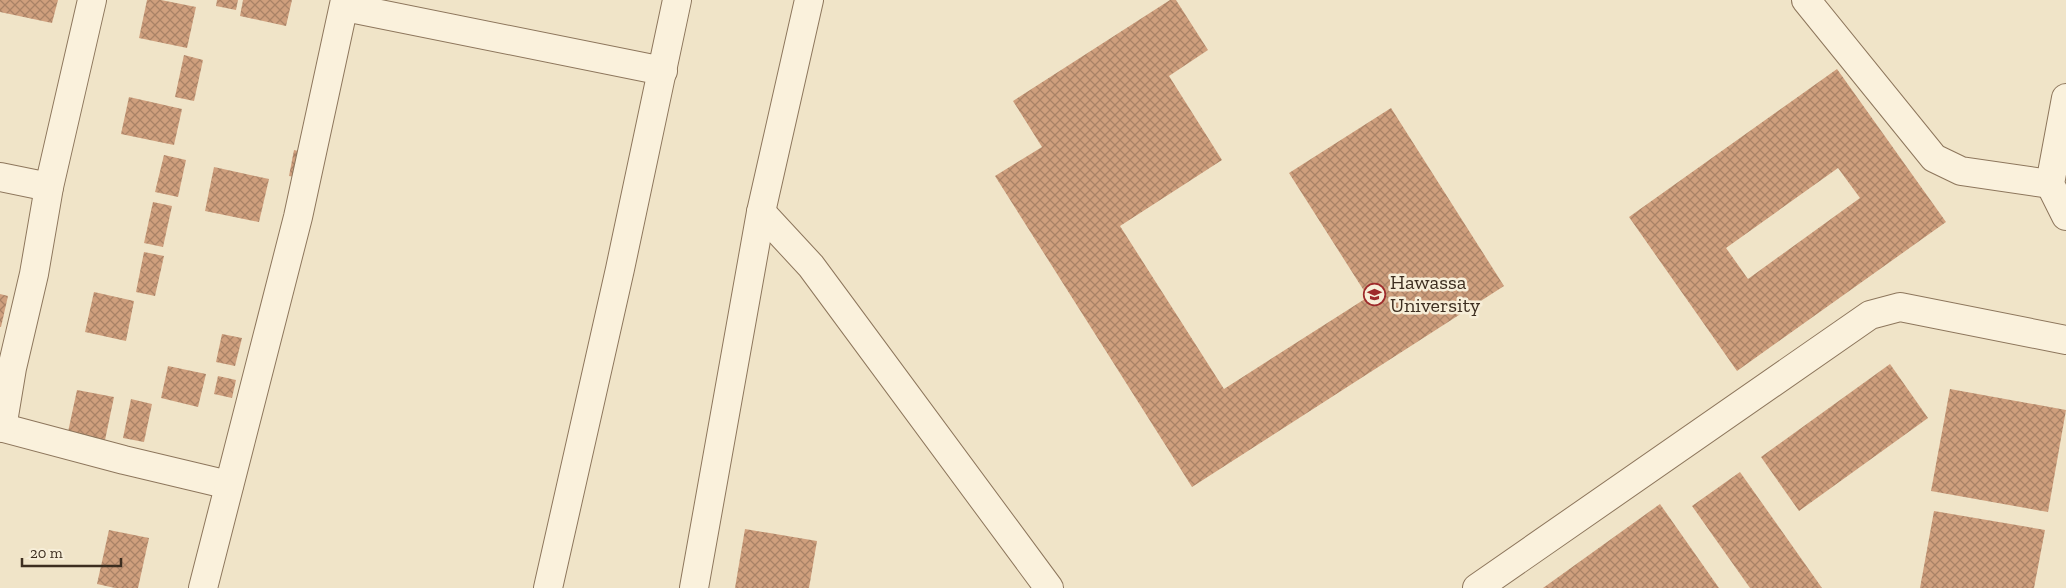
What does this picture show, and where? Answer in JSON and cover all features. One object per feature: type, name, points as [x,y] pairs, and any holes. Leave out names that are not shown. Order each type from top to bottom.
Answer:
[{"type":"street","points":[[92,0],[49,187],[34,274],[12,368],[1,428],[229,485]]},
{"type":"street","points":[[548,588],[678,0]]},
{"type":"street","points":[[694,588],[761,212],[809,0]]},
{"type":"street","points":[[1806,0],[1934,158],[1961,171],[2050,184]]},
{"type":"street","points":[[203,588],[298,217],[345,4],[662,71]]},
{"type":"street","points":[[2066,98],[2050,184],[2066,216]]},
{"type":"street","points":[[0,177],[49,187]]},
{"type":"street","points":[[761,212],[811,266],[1049,588]]},
{"type":"street","points":[[1477,588],[1870,315],[1900,307],[2066,340]]},
{"type":"building","points":[[0,0],[58,0],[52,23],[0,12]]},
{"type":"building","points":[[147,0],[161,0],[196,7],[187,48],[139,38]]},
{"type":"building","points":[[217,0],[238,0],[236,10],[216,6]]},
{"type":"building","points":[[243,0],[292,0],[286,26],[240,16]]},
{"type":"building","points":[[1170,0],[1176,0],[1208,50],[1169,76],[1222,160],[1120,226],[1224,389],[1368,297],[1289,173],[1391,108],[1504,286],[1192,487],[995,176],[1042,147],[1013,101]]},
{"type":"building","points":[[184,55],[203,60],[194,101],[175,97]]},
{"type":"building","points":[[1837,69],[1946,222],[1737,371],[1629,217]],"holes":[[[1838,168],[1860,198],[1748,279],[1726,248]]]},
{"type":"building","points":[[129,97],[182,109],[174,145],[121,134]]},
{"type":"building","points":[[294,150],[311,154],[306,179],[289,176]]},
{"type":"building","points":[[164,155],[186,160],[178,197],[155,192]]},
{"type":"building","points":[[214,167],[269,179],[259,222],[205,211]]},
{"type":"building","points":[[153,202],[172,206],[163,247],[144,243]]},
{"type":"building","points":[[144,252],[164,256],[155,296],[136,292]]},
{"type":"building","points":[[94,292],[134,301],[126,341],[85,332]]},
{"type":"building","points":[[0,294],[8,296],[1,327],[0,327]]},
{"type":"building","points":[[222,334],[242,338],[235,366],[216,362]]},
{"type":"building","points":[[1890,364],[1928,418],[1799,511],[1761,457]]},
{"type":"building","points":[[168,366],[206,374],[198,407],[161,398]]},
{"type":"building","points":[[218,376],[236,380],[232,398],[214,394]]},
{"type":"building","points":[[1950,389],[2066,410],[2048,512],[1931,491]]},
{"type":"building","points":[[77,390],[114,397],[105,440],[68,432]]},
{"type":"building","points":[[131,399],[152,404],[144,442],[123,438]]},
{"type":"building","points":[[1740,472],[1822,588],[1750,588],[1692,506]]},
{"type":"building","points":[[1660,504],[1719,588],[1543,588]]},
{"type":"building","points":[[1934,511],[2045,530],[2034,588],[1920,588]]},
{"type":"building","points":[[745,529],[817,541],[809,588],[735,588]]},
{"type":"building","points":[[109,530],[149,538],[138,588],[115,588],[97,584]]},
{"type":"place","name":"Hawassa University","points":[[1374,294]]}]
